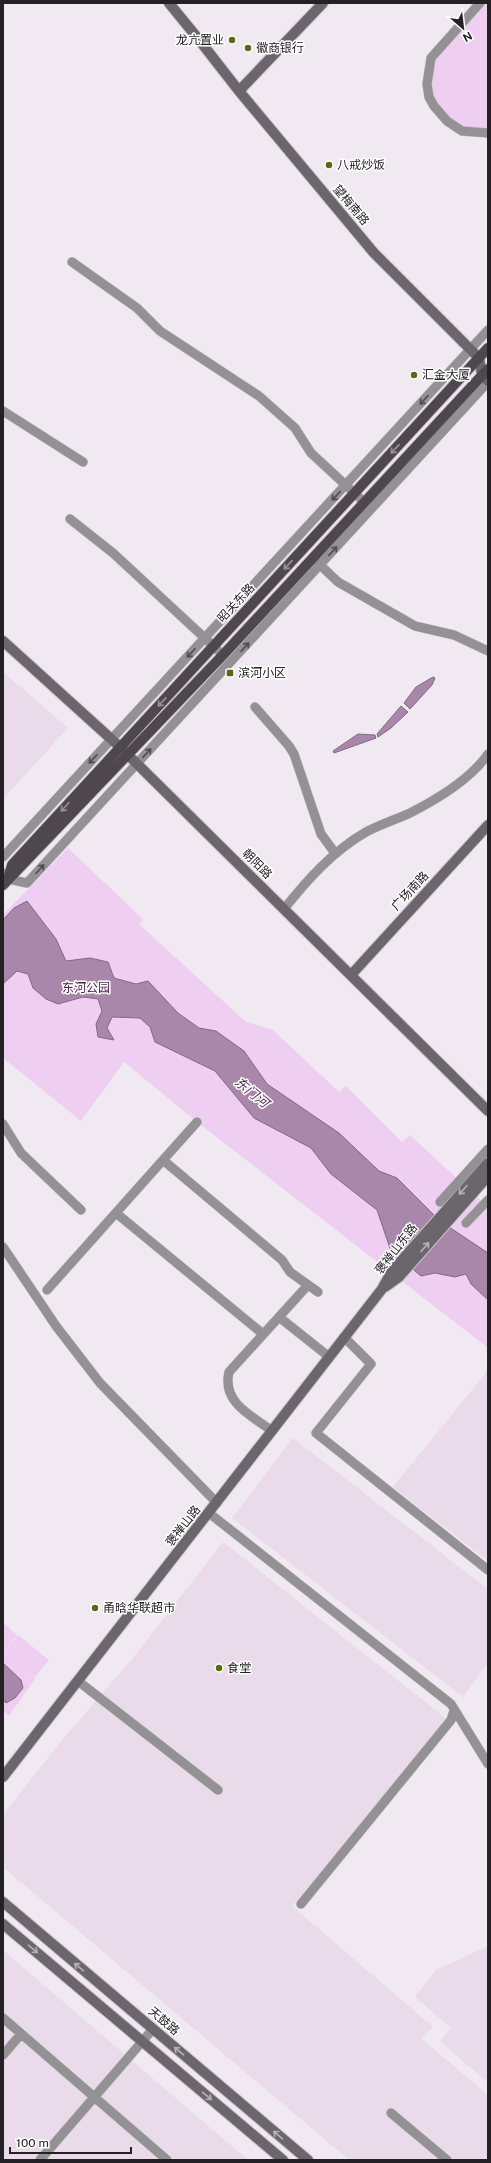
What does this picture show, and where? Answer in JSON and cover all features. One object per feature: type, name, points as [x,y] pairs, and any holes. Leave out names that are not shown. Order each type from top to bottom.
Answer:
[{"type":"main road","name":"望梅南路","points":[[169,3],[200,40],[239,91],[374,253],[470,349],[483,358]]},
{"type":"main road","points":[[239,91],[323,3]]},
{"type":"main road","name":"昭关东路","points":[[5,879],[12,865],[355,493],[483,358],[488,348]]},
{"type":"main road","points":[[483,358],[486,377]]},
{"type":"main road","name":"昭关东路","points":[[5,879],[18,871],[127,754],[223,655],[364,502],[486,377]]},
{"type":"main road","name":"朝阳路","points":[[3,641],[112,739],[488,1111]]},
{"type":"main road","name":"广场南路","points":[[351,975],[488,825]]},
{"type":"main road","name":"褒禅山东路","points":[[382,1289],[442,1221],[488,1162]]},
{"type":"main road","name":"褒禅山东路","points":[[442,1221],[488,1176]]},
{"type":"main road","name":"褒禅山路","points":[[3,1777],[217,1503],[328,1356],[382,1289]]},
{"type":"main road","name":"天鼓路","points":[[3,1902],[308,2160]]},
{"type":"main road","points":[[3,1924],[283,2160]]},
{"type":"street","points":[[480,3],[430,58],[427,84],[429,97],[434,106],[447,121],[462,130],[488,133]]},
{"type":"street","points":[[72,262],[137,308],[160,331],[259,396],[295,428],[311,453],[364,502]]},
{"type":"street","points":[[3,857],[488,330]]},
{"type":"street","points":[[5,879],[27,883],[320,565],[486,377]]},
{"type":"street","points":[[3,411],[82,462]]},
{"type":"street","points":[[70,519],[113,553],[223,655]]},
{"type":"street","points":[[312,558],[338,582],[415,626],[454,635],[488,651]]},
{"type":"street","points":[[255,707],[294,754],[321,834],[335,853]]},
{"type":"street","points":[[284,909],[308,880],[335,853],[367,832],[409,813],[435,798],[462,780],[482,762],[488,754]]},
{"type":"street","points":[[47,1290],[197,1122]]},
{"type":"street","points":[[3,1124],[21,1153],[81,1210]]},
{"type":"street","points":[[440,1202],[488,1149]]},
{"type":"street","points":[[163,1160],[282,1260],[290,1272],[318,1292]]},
{"type":"street","points":[[466,1224],[488,1200]]},
{"type":"street","points":[[116,1213],[263,1334]]},
{"type":"street","points":[[3,1247],[56,1326],[100,1383],[217,1503]]},
{"type":"street","points":[[271,1430],[238,1406],[228,1390],[227,1381],[229,1372],[308,1285]]},
{"type":"street","points":[[279,1317],[328,1356]]},
{"type":"street","points":[[344,1337],[371,1364],[316,1433],[488,1570]]},
{"type":"street","points":[[209,1513],[451,1704],[488,1764]]},
{"type":"street","points":[[78,1681],[218,1790]]},
{"type":"street","points":[[301,1904],[451,1720],[454,1711]]},
{"type":"street","points":[[3,2018],[167,2160]]},
{"type":"street","points":[[40,2160],[153,2029]]},
{"type":"street","points":[[3,2055],[21,2034]]},
{"type":"street","points":[[391,2113],[447,2160]]},
{"type":"shaded area","points":[[3,672],[68,728],[3,799]]},
{"type":"shaded area","points":[[488,1370],[488,1561],[393,1487]]},
{"type":"shaded area","points":[[293,1438],[488,1589],[488,1663],[463,1697],[232,1518]]},
{"type":"shaded area","points":[[223,1542],[448,1720],[292,1906],[433,2027],[422,2039],[488,2095],[488,2160],[349,2160],[3,1867],[3,1815],[57,1746],[133,1658]]},
{"type":"shaded area","points":[[488,1946],[488,2083],[440,2041],[451,2028],[415,1997],[436,1970]]},
{"type":"shaded area","points":[[3,1950],[248,2160],[3,2160]]},
{"type":"green space","points":[[483,3],[488,3],[488,127],[482,129],[464,127],[449,118],[436,105],[431,90],[434,59]]},
{"type":"green space","name":"东河公园","points":[[68,848],[143,919],[139,924],[246,1022],[273,1030],[339,1092],[346,1086],[402,1142],[410,1135],[488,1207],[488,1348],[197,1122],[124,1062],[81,1121],[3,1058],[3,915]]},
{"type":"green space","points":[[3,1622],[17,1635],[4,1653],[35,1679],[9,1716],[3,1711]]},
{"type":"green space","points":[[18,1635],[49,1660],[34,1678],[4,1653]]},
{"type":"water","points":[[433,677],[435,678],[432,685],[410,709],[404,703],[416,687]]},
{"type":"water","points":[[401,706],[408,712],[391,728],[378,737],[377,734]]},
{"type":"water","points":[[358,734],[375,735],[376,738],[334,753],[333,751]]},
{"type":"water","name":"东门河","points":[[27,901],[56,939],[66,961],[90,958],[108,962],[114,978],[136,984],[148,981],[178,1013],[199,1028],[216,1031],[244,1051],[267,1084],[339,1133],[379,1171],[397,1178],[440,1221],[488,1253],[488,1300],[471,1284],[466,1274],[455,1277],[435,1273],[421,1276],[391,1251],[377,1210],[331,1174],[311,1148],[254,1118],[215,1071],[155,1042],[150,1027],[140,1018],[112,1017],[107,1028],[114,1040],[98,1037],[96,1024],[102,1011],[98,999],[83,997],[58,1004],[46,999],[33,988],[28,974],[17,971],[3,984],[3,920],[14,908]]},
{"type":"water","points":[[3,1663],[21,1680],[23,1688],[15,1698],[6,1703],[3,1700]]},
{"type":"place","name":"龙亢置业","points":[[232,40]]},
{"type":"place","name":"徽商银行","points":[[248,48]]},
{"type":"place","name":"八戒炒饭","points":[[329,165]]},
{"type":"place","name":"汇金大厦","points":[[414,375]]},
{"type":"place","name":"滨河小区","points":[[230,673]]},
{"type":"place","name":"甬晗华联超市","points":[[95,1608]]},
{"type":"place","name":"食堂","points":[[219,1668]]}]
